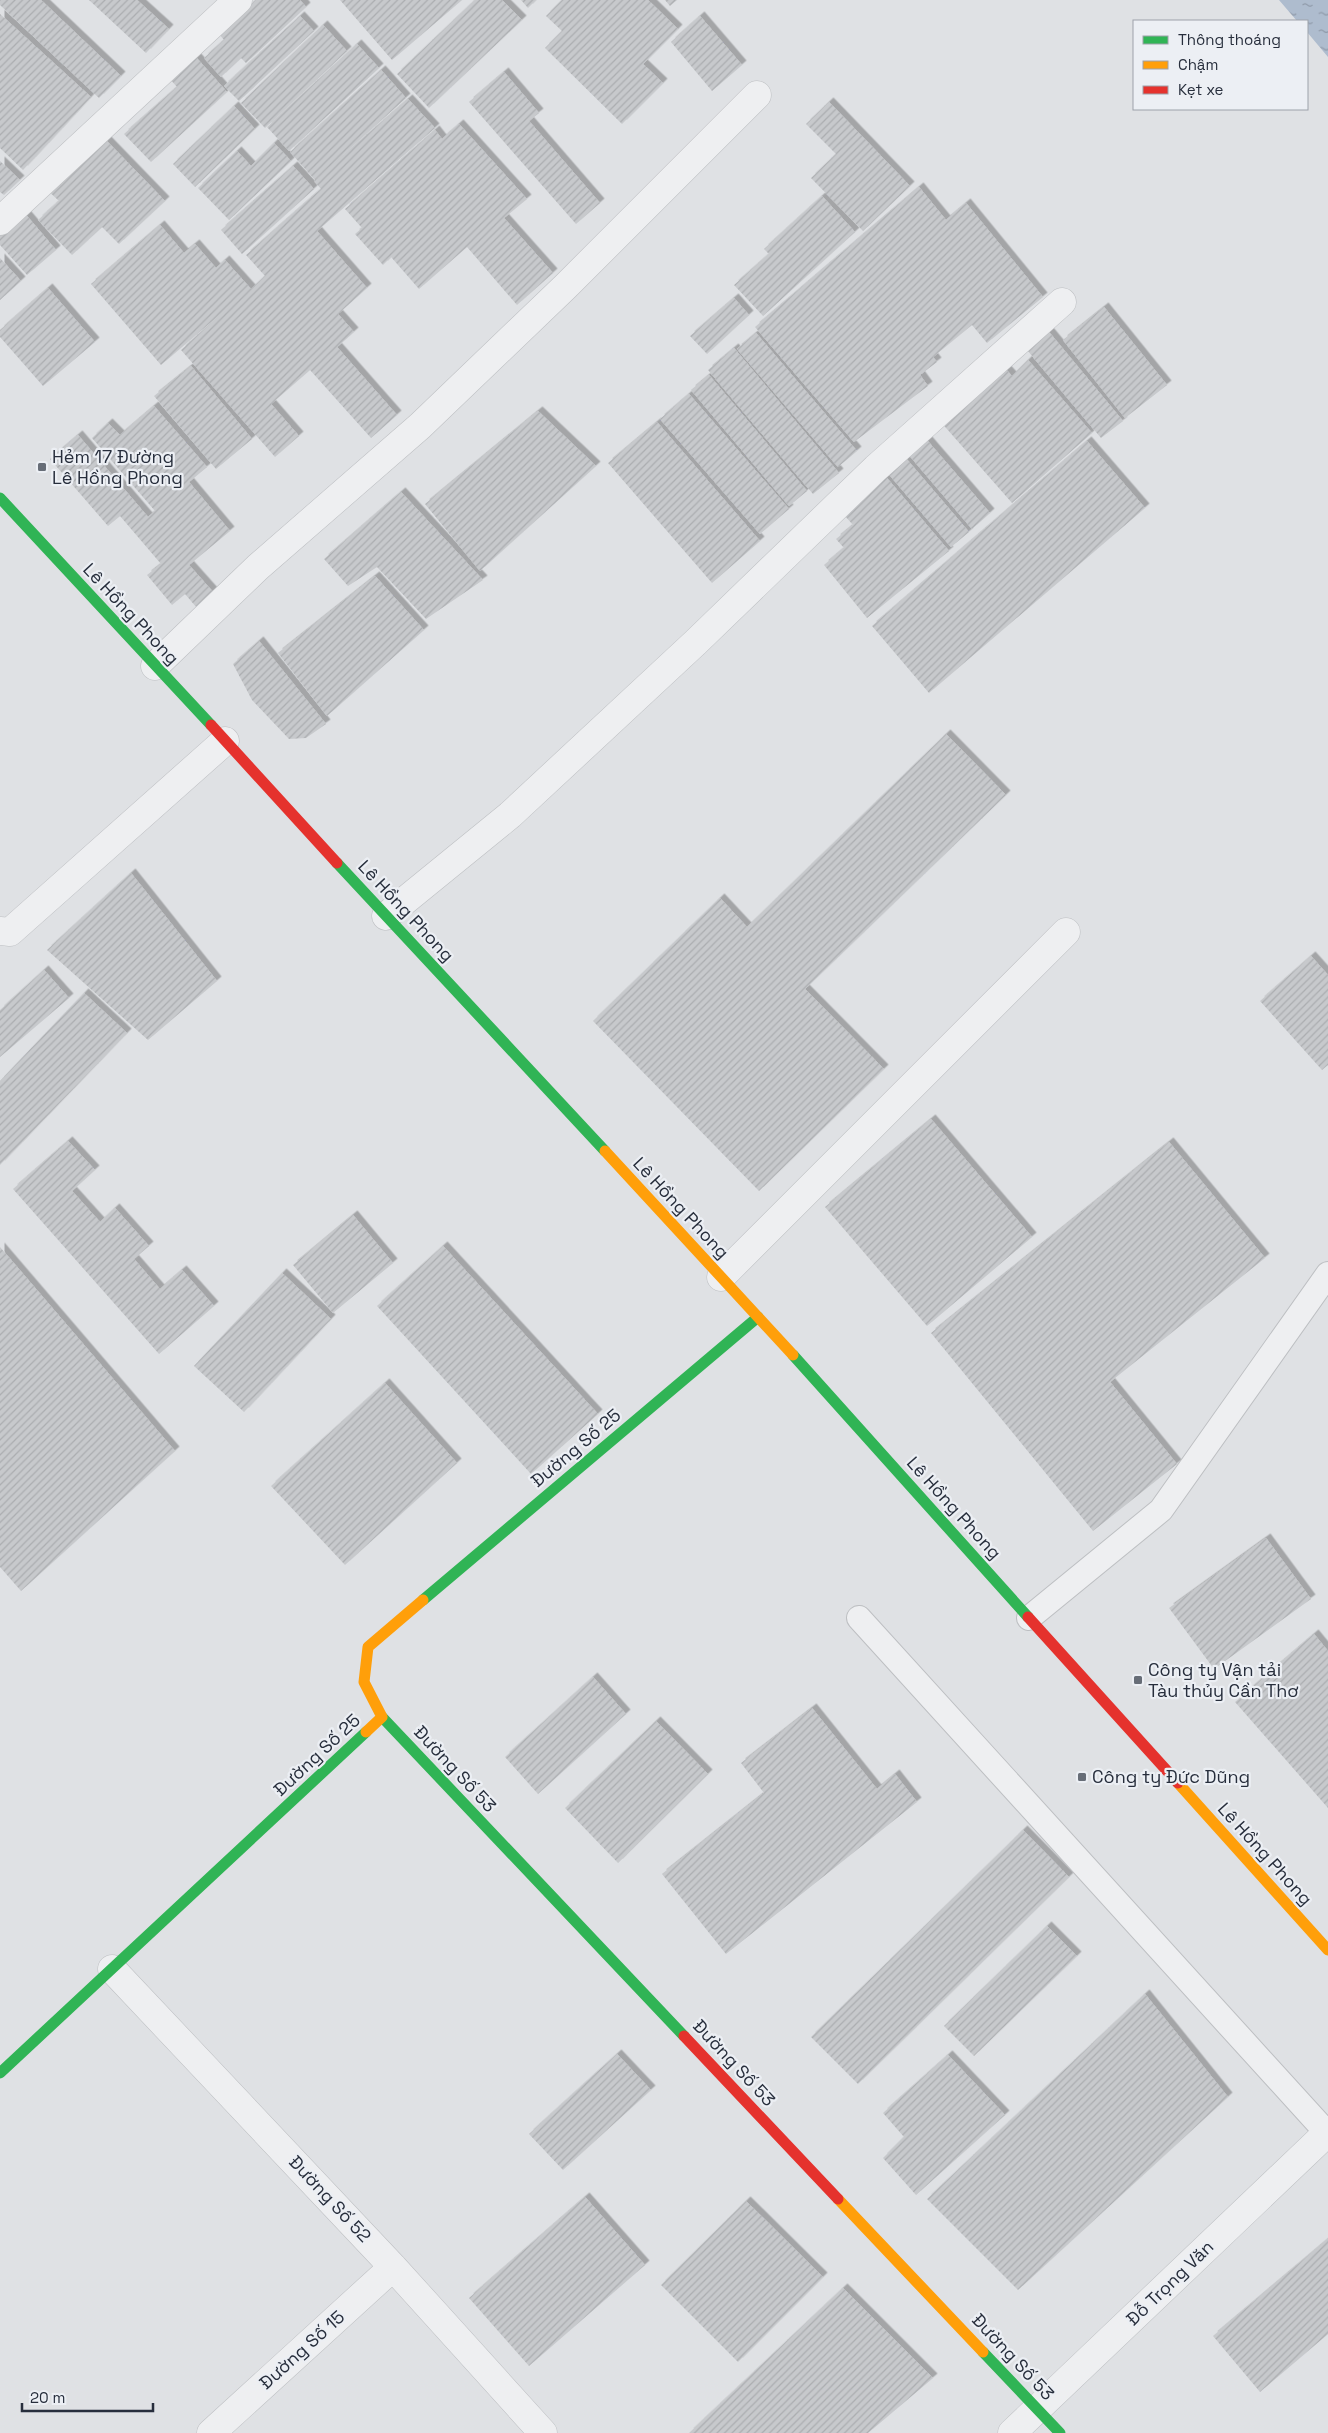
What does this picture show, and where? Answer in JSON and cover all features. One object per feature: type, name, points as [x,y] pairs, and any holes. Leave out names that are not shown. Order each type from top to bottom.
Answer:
[{"type":"main road","name":"Lê Hồng Phong","points":[[0,498],[758,1317],[1328,1950]]},
{"type":"main road","name":"Đường Số 25","points":[[0,2073],[382,1718],[364,1682],[368,1647],[758,1317]]},
{"type":"main road","name":"Đường Số 53","points":[[382,1718],[1060,2433]]},
{"type":"street","points":[[0,221],[238,0]]},
{"type":"street","points":[[155,666],[258,566],[427,419],[566,286],[757,95]]},
{"type":"street","points":[[386,916],[510,814],[696,642],[876,468],[1062,302]]},
{"type":"street","points":[[3,935],[225,741]]},
{"type":"street","points":[[721,1277],[1066,932]]},
{"type":"street","name":"Đường Số 52","points":[[112,1969],[393,2267],[543,2433]]},
{"type":"street","name":"Đỗ Trọng Văn","points":[[1012,2433],[1327,2133]]},
{"type":"street","name":"Đường Số 15","points":[[211,2433],[393,2267]]},
{"type":"lane","points":[[1029,1618],[1161,1510],[1328,1274]]},
{"type":"lane","points":[[859,1618],[1327,2133]]},
{"type":"water","points":[[1279,0],[1328,0],[1328,57],[1308,33],[1308,20],[1296,20]]},
{"type":"building","points":[[0,0],[41,0],[121,76],[99,98],[0,5]]},
{"type":"building","points":[[89,0],[137,0],[169,29],[146,53]]},
{"type":"building","points":[[256,0],[300,0],[306,7],[246,63],[241,58],[221,77],[204,58],[224,40],[219,34]]},
{"type":"building","points":[[340,0],[462,0],[392,60]]},
{"type":"building","points":[[475,0],[502,0],[522,20],[429,108],[397,74]]},
{"type":"building","points":[[521,0],[536,0],[528,8]]},
{"type":"building","points":[[562,0],[648,0],[678,29],[643,64],[663,83],[622,124],[545,48],[562,31],[546,16]]},
{"type":"building","points":[[665,0],[677,0],[670,6]]},
{"type":"building","points":[[0,14],[91,97],[23,170],[0,148]]},
{"type":"building","points":[[300,16],[314,31],[239,101],[224,86]]},
{"type":"building","points":[[700,16],[742,65],[712,91],[671,42]]},
{"type":"building","points":[[323,25],[347,51],[265,128],[241,103]]},
{"type":"building","points":[[357,44],[379,68],[289,151],[267,127]]},
{"type":"building","points":[[194,55],[227,92],[151,162],[124,134],[177,87],[169,78]]},
{"type":"building","points":[[381,70],[406,98],[315,180],[290,152]]},
{"type":"building","points":[[504,72],[539,113],[529,121],[600,203],[576,224],[469,102]]},
{"type":"building","points":[[408,99],[435,128],[317,231],[367,288],[338,314],[354,332],[337,347],[397,415],[371,438],[310,370],[271,404],[299,436],[275,457],[181,350],[238,299],[161,365],[91,284],[160,225],[184,253],[195,244],[216,268],[225,260],[251,289],[265,276],[246,255],[321,189],[314,181]]},
{"type":"building","points":[[829,102],[910,186],[863,231],[811,178],[836,154],[806,124]]},
{"type":"building","points":[[234,106],[255,129],[195,187],[173,164]]},
{"type":"building","points":[[459,124],[527,199],[504,218],[553,273],[517,305],[467,247],[419,289],[391,257],[383,265],[355,234],[362,228],[345,209],[435,130],[442,139]]},
{"type":"building","points":[[101,135],[165,201],[119,244],[102,227],[72,255],[38,220],[59,201],[45,188]]},
{"type":"building","points":[[274,143],[291,161],[229,220],[198,188],[237,151],[251,166]]},
{"type":"building","points":[[0,161],[20,180],[4,195],[0,192]]},
{"type":"building","points":[[293,166],[314,189],[242,254],[221,230]]},
{"type":"building","points":[[919,187],[946,220],[966,203],[1043,297],[987,343],[972,325],[933,357],[937,362],[920,375],[928,386],[854,442],[755,327]]},
{"type":"building","points":[[822,196],[855,232],[763,316],[734,285],[769,254],[764,249]]},
{"type":"building","points":[[21,209],[56,250],[27,275],[0,245],[0,228]]},
{"type":"building","points":[[0,258],[21,281],[0,300]]},
{"type":"building","points":[[48,288],[95,342],[43,386],[0,337],[0,330]]},
{"type":"building","points":[[734,298],[749,315],[707,354],[690,336]]},
{"type":"building","points":[[1104,307],[1167,385],[1125,418],[1063,340]]},
{"type":"building","points":[[1044,326],[1123,421],[1101,438],[1022,344]]},
{"type":"building","points":[[756,333],[857,451],[838,467],[737,349]]},
{"type":"building","points":[[734,348],[839,473],[813,494],[708,370]]},
{"type":"building","points":[[1028,360],[1092,433],[1012,503],[939,420],[1002,365],[1012,376]]},
{"type":"building","points":[[191,366],[252,439],[216,469],[154,396]]},
{"type":"building","points":[[709,375],[807,491],[789,506],[691,390]]},
{"type":"building","points":[[689,394],[789,509],[760,534],[660,419]]},
{"type":"building","points":[[154,406],[207,467],[189,482],[230,531],[189,565],[214,593],[197,608],[185,594],[172,605],[147,575],[161,564],[120,516],[108,526],[50,459],[78,435],[148,517],[155,511],[92,438],[108,423],[120,435]]},
{"type":"building","points":[[538,411],[596,466],[480,571],[425,504]]},
{"type":"building","points":[[657,422],[760,541],[712,583],[608,463]]},
{"type":"building","points":[[926,439],[990,513],[972,529],[908,454]]},
{"type":"building","points":[[1087,441],[1145,508],[929,693],[872,626]]},
{"type":"building","points":[[904,456],[969,532],[951,547],[886,471]]},
{"type":"building","points":[[881,471],[949,551],[867,618],[824,565],[844,548],[836,539],[853,525],[837,507]]},
{"type":"building","points":[[401,492],[483,580],[426,619],[377,567],[348,586],[324,559]]},
{"type":"building","points":[[375,576],[424,630],[327,716],[278,653]]},
{"type":"building","points":[[259,641],[326,724],[306,738],[289,739],[252,700],[233,664]]},
{"type":"building","points":[[946,734],[1006,795],[805,989],[884,1069],[759,1191],[593,1021],[720,898],[747,927]]},
{"type":"building","points":[[131,873],[217,981],[148,1040],[47,950]]},
{"type":"building","points":[[1311,956],[1328,975],[1328,1065],[1322,1070],[1260,1001]]},
{"type":"building","points":[[44,970],[69,998],[0,1057],[0,1010]]},
{"type":"building","points":[[84,993],[127,1033],[0,1165],[0,1081]]},
{"type":"building","points":[[931,1119],[1032,1237],[927,1326],[825,1207]]},
{"type":"building","points":[[68,1141],[95,1170],[72,1191],[100,1222],[115,1208],[149,1246],[134,1259],[160,1289],[182,1270],[214,1306],[159,1354],[13,1189]]},
{"type":"building","points":[[1169,1142],[1265,1258],[1110,1382],[1177,1464],[1093,1531],[931,1333]]},
{"type":"building","points":[[353,1215],[393,1263],[333,1313],[293,1265]]},
{"type":"building","points":[[443,1246],[598,1414],[531,1474],[377,1306]]},
{"type":"building","points":[[0,1247],[175,1451],[21,1591],[0,1567]]},
{"type":"building","points":[[282,1273],[331,1319],[244,1412],[194,1366]]},
{"type":"building","points":[[385,1383],[457,1463],[345,1565],[271,1486]]},
{"type":"building","points":[[1266,1538],[1311,1599],[1214,1669],[1169,1608]]},
{"type":"building","points":[[1314,1634],[1328,1651],[1328,1808],[1235,1702]]},
{"type":"building","points":[[593,1677],[626,1714],[538,1794],[505,1757]]},
{"type":"building","points":[[812,1708],[877,1789],[895,1774],[917,1802],[726,1954],[662,1874],[764,1793],[741,1763]]},
{"type":"building","points":[[656,1721],[708,1774],[618,1863],[565,1808]]},
{"type":"building","points":[[1023,1830],[1069,1877],[858,2084],[811,2037]]},
{"type":"building","points":[[1047,1926],[1077,1956],[974,2056],[944,2026]]},
{"type":"building","points":[[1145,1994],[1228,2097],[1018,2290],[927,2199]]},
{"type":"building","points":[[617,2054],[651,2090],[563,2170],[529,2134]]},
{"type":"building","points":[[948,2055],[1005,2115],[916,2195],[883,2158],[904,2137],[883,2113]]},
{"type":"building","points":[[585,2197],[645,2265],[529,2366],[469,2298]]},
{"type":"building","points":[[746,2201],[823,2277],[738,2362],[661,2285]]},
{"type":"building","points":[[1328,2239],[1328,2334],[1260,2392],[1213,2336]]},
{"type":"building","points":[[843,2288],[933,2378],[868,2433],[689,2433]]},
{"type":"traffic: fast","points":[[0,498],[211,725]]},
{"type":"traffic: fast","points":[[337,863],[605,1151]]},
{"type":"traffic: fast","points":[[423,1600],[758,1317]]},
{"type":"traffic: fast","points":[[793,1355],[1028,1617]]},
{"type":"traffic: fast","points":[[382,1717],[684,2036]]},
{"type":"traffic: fast","points":[[0,2073],[366,1732]]},
{"type":"traffic: fast","points":[[983,2352],[1060,2433]]},
{"type":"traffic: slow","points":[[605,1151],[793,1355]]},
{"type":"traffic: slow","points":[[366,1732],[382,1717],[364,1682],[368,1647],[423,1600]]},
{"type":"traffic: slow","points":[[1178,1783],[1328,1950]]},
{"type":"traffic: slow","points":[[838,2199],[983,2352]]},
{"type":"traffic: jam","points":[[211,725],[337,863]]},
{"type":"traffic: jam","points":[[1028,1617],[1178,1783]]},
{"type":"traffic: jam","points":[[684,2036],[838,2199]]},
{"type":"place","name":"Hẻm 17 Đường Lê Hồng Phong","points":[[42,467]]},
{"type":"place","name":"Công ty Vận tải Tàu thủy Cần Thơ","points":[[1138,1680]]},
{"type":"place","name":"Công ty Đức Dũng","points":[[1082,1777]]}]
